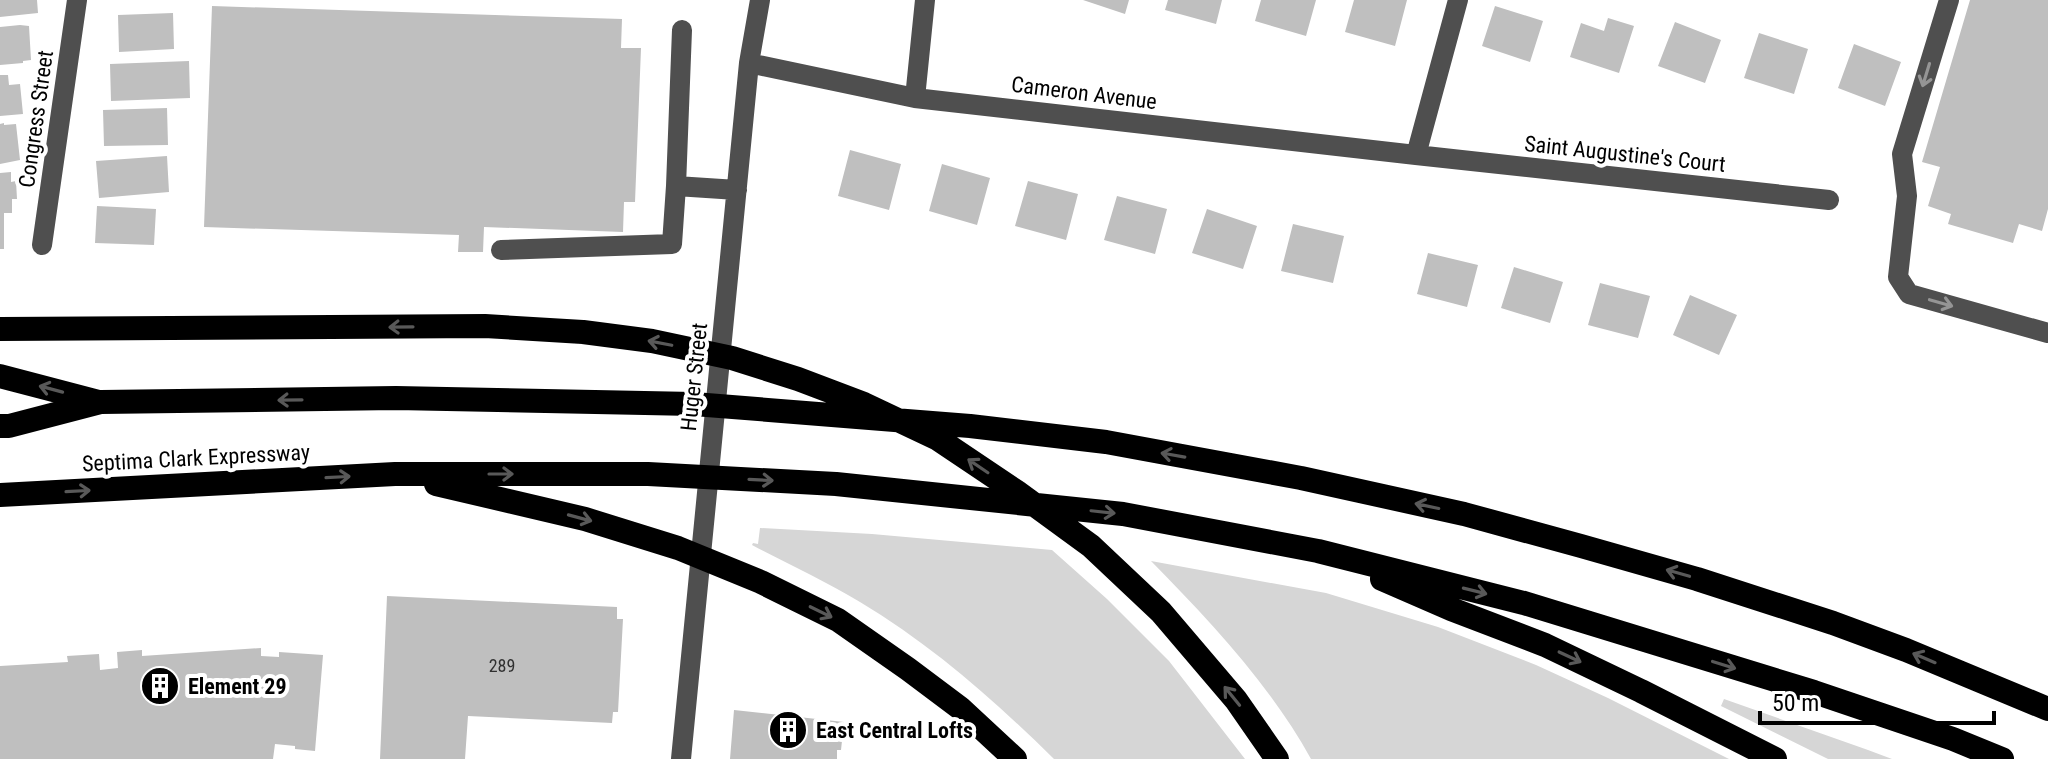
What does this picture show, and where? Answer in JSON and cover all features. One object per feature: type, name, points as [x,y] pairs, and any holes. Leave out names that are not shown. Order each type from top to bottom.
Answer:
[{"type":"highway","points":[[0,329],[499,327],[583,332],[652,341],[732,358],[798,379],[864,404],[938,439],[1091,546],[1161,612],[1236,700],[1277,759]]},
{"type":"highway","points":[[0,376],[101,402]]},
{"type":"highway","points":[[0,426],[101,402],[396,398],[694,404],[970,426],[1106,442],[1301,478],[1464,514],[1697,579],[1906,650],[2048,709]]},
{"type":"highway","points":[[395,474],[648,474],[836,484],[1123,514],[1318,551],[1524,603],[1814,692],[2002,759]]},
{"type":"highway","points":[[395,474],[585,519],[678,548],[761,582],[838,620],[960,708],[1015,759]]},
{"type":"highway","name":"Septima Clark Expressway","points":[[0,495],[395,474]]},
{"type":"highway","points":[[1318,551],[1451,609],[1545,645],[1775,759]]},
{"type":"street","name":"Congress Street","points":[[42,245],[77,0]]},
{"type":"street","name":"Huger Street","points":[[681,759],[749,63],[760,0]]},
{"type":"street","points":[[915,98],[925,0]]},
{"type":"street","points":[[1416,155],[1458,0]]},
{"type":"street","points":[[1949,0],[1902,154],[1907,196],[1898,277],[1909,294],[2048,333]]},
{"type":"street","points":[[501,250],[672,244],[682,30]]},
{"type":"street","name":"Cameron Avenue","points":[[749,63],[915,98],[1416,155]]},
{"type":"street","name":"Saint Augustine's Court","points":[[1416,155],[1829,200]]},
{"type":"street","points":[[676,186],[737,190]]},
{"type":"street","points":[[1953,739],[1987,759]]},
{"type":"shaded area","points":[[760,528],[872,534],[1052,550],[1169,661],[1245,759],[1054,759],[986,695],[887,619],[847,594],[752,545],[758,544]]},
{"type":"shaded area","points":[[1151,561],[1326,593],[1438,627],[1536,665],[1729,759],[1311,759],[1258,680]]},
{"type":"shaded area","points":[[1724,699],[1892,759],[1828,759],[1721,706]]},
{"type":"building","points":[[0,0],[37,0],[38,13],[0,17]]},
{"type":"building","points":[[1083,0],[1129,0],[1125,14]]},
{"type":"building","points":[[1168,0],[1222,0],[1216,24],[1165,10]]},
{"type":"building","points":[[1261,0],[1316,0],[1306,36],[1255,21]]},
{"type":"building","points":[[1354,0],[1407,0],[1395,46],[1345,32]]},
{"type":"building","points":[[1970,0],[2048,0],[2048,209],[2042,231],[2019,224],[2013,243],[1948,224],[1951,214],[1928,206],[1940,167],[1922,162]]},
{"type":"building","points":[[212,6],[622,19],[621,48],[641,48],[635,202],[624,202],[623,232],[484,227],[483,252],[458,252],[459,235],[204,227]]},
{"type":"building","points":[[1495,6],[1543,21],[1530,62],[1482,46]]},
{"type":"building","points":[[173,13],[174,49],[119,52],[118,15]]},
{"type":"building","points":[[1608,18],[1634,26],[1619,73],[1570,57],[1581,23],[1604,31]]},
{"type":"building","points":[[1675,22],[1721,40],[1705,83],[1658,66]]},
{"type":"building","points":[[29,26],[31,60],[0,65],[0,27]]},
{"type":"building","points":[[1759,33],[1808,49],[1794,94],[1744,78]]},
{"type":"building","points":[[1854,44],[1901,62],[1885,106],[1838,88]]},
{"type":"building","points":[[189,61],[190,98],[111,101],[110,64]]},
{"type":"building","points":[[0,75],[8,75],[9,85],[20,84],[23,114],[0,116]]},
{"type":"building","points":[[167,108],[168,145],[104,146],[103,110]]},
{"type":"building","points":[[0,124],[16,124],[20,160],[0,164]]},
{"type":"building","points":[[850,150],[901,164],[889,210],[838,196]]},
{"type":"building","points":[[167,156],[169,192],[99,198],[96,161]]},
{"type":"building","points":[[942,164],[990,178],[977,225],[929,211]]},
{"type":"building","points":[[11,172],[11,182],[16,181],[17,199],[12,199],[12,213],[4,213],[4,249],[0,249],[0,173]]},
{"type":"building","points":[[1028,181],[1078,194],[1066,240],[1015,226]]},
{"type":"building","points":[[1117,196],[1167,209],[1155,254],[1104,240]]},
{"type":"building","points":[[97,206],[156,209],[154,245],[95,243]]},
{"type":"building","points":[[1207,209],[1257,226],[1243,269],[1192,253]]},
{"type":"building","points":[[1293,224],[1344,236],[1333,283],[1281,271]]},
{"type":"building","points":[[1428,253],[1478,265],[1467,307],[1417,294]]},
{"type":"building","points":[[1514,267],[1563,282],[1550,323],[1501,308]]},
{"type":"building","points":[[1600,283],[1650,296],[1638,338],[1588,325]]},
{"type":"building","points":[[1690,295],[1737,315],[1719,355],[1673,335]]},
{"type":"building","points":[[387,596],[617,607],[617,619],[623,619],[618,712],[613,712],[612,723],[468,716],[465,759],[380,759]]},
{"type":"building","name":"Element 29","points":[[261,648],[261,656],[279,657],[279,652],[323,655],[315,751],[275,744],[273,759],[0,759],[0,666],[68,662],[67,656],[99,654],[100,670],[118,668],[117,652],[142,650],[142,656]]},
{"type":"building","name":"East Central Lofts","points":[[734,710],[844,722],[841,750],[837,750],[837,759],[730,759]]},
{"type":"place","name":"Element 29","points":[[160,686]]},
{"type":"place","name":"East Central Lofts","points":[[788,730]]}]
